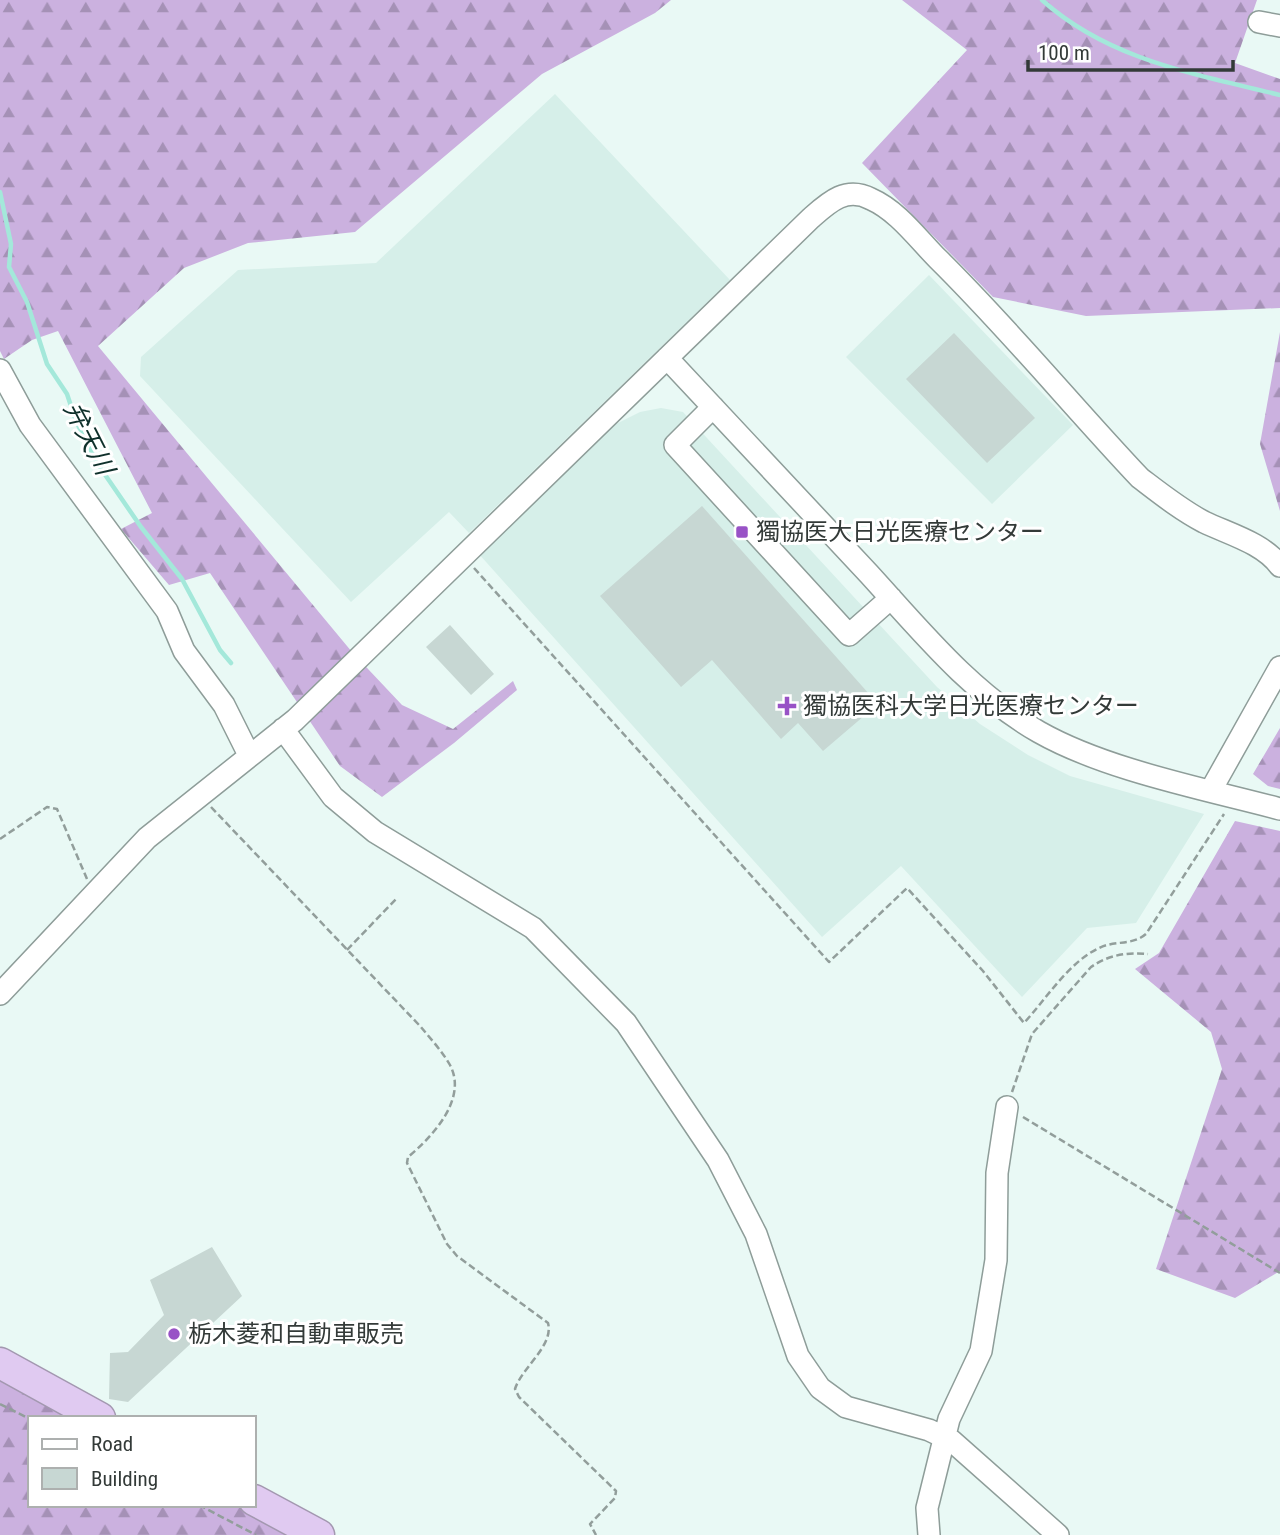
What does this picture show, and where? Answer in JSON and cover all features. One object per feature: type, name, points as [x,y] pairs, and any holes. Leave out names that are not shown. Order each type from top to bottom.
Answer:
[{"type":"highway","points":[[0,1363],[96,1416]]},
{"type":"highway","points":[[256,1501],[318,1535]]},
{"type":"street","points":[[0,994],[147,838],[283,729],[831,199],[844,195],[871,198],[894,214],[971,291],[1140,478],[1171,503],[1247,541],[1274,558],[1280,566]]},
{"type":"street","points":[[667,358],[982,693],[1032,727],[1115,763],[1280,809]]},
{"type":"street","points":[[0,370],[30,425],[167,611],[184,651],[224,705],[249,755]]},
{"type":"street","points":[[713,407],[675,445],[849,635],[891,598]]},
{"type":"street","points":[[1211,790],[1280,667]]},
{"type":"street","points":[[283,729],[333,797],[375,832],[533,928],[625,1023],[718,1160],[756,1234],[798,1356],[820,1388],[846,1407],[944,1437],[967,1453],[1058,1535]]},
{"type":"street","points":[[929,1535],[927,1508],[949,1419],[981,1351],[996,1261],[997,1173],[1007,1107]]},
{"type":"path","points":[[463,555],[829,962],[907,888],[983,971],[1024,1023],[1076,966],[1096,949],[1130,943],[1146,934],[1225,813]]},
{"type":"path","points":[[199,795],[420,1026],[450,1065],[455,1078],[451,1104],[436,1129],[408,1157],[407,1163],[447,1244],[457,1256],[548,1322],[549,1336],[519,1378],[515,1389],[519,1397],[616,1491],[615,1498],[590,1524],[596,1535]]},
{"type":"path","points":[[0,839],[47,807],[57,809],[94,894]]},
{"type":"path","points":[[347,950],[396,899]]},
{"type":"path","points":[[1148,954],[1128,953],[1102,960],[1091,967],[1032,1034],[1007,1107],[1280,1273]]},
{"type":"path","points":[[0,1404],[28,1418]]},
{"type":"path","points":[[203,1507],[256,1535]]},
{"type":"shaded area","points":[[555,94],[730,280],[469,533],[449,512],[351,602],[140,376],[141,357],[238,270],[376,263]]},
{"type":"shaded area","points":[[929,275],[1073,425],[992,504],[846,357]]},
{"type":"shaded area","name":"獨協医科大学日光医療センター","points":[[661,408],[683,412],[937,687],[980,724],[1028,755],[1070,776],[1204,814],[1136,923],[1087,928],[1022,997],[901,866],[822,937],[478,553],[608,428],[640,412]]},
{"type":"green space","points":[[0,0],[671,0],[655,13],[542,74],[355,232],[248,243],[184,268],[98,346],[352,652],[402,705],[453,729],[513,681],[517,690],[454,743],[382,797],[340,766],[210,573],[169,585],[121,529],[152,513],[58,331],[32,340],[4,359],[0,351]]},
{"type":"green space","points":[[902,0],[1257,0],[1235,63],[1280,79],[1280,308],[1086,316],[993,297],[862,163],[967,50]]},
{"type":"green space","points":[[1280,332],[1280,511],[1260,444]]},
{"type":"green space","points":[[1280,728],[1280,789],[1268,786],[1253,774]]},
{"type":"green space","points":[[1235,821],[1280,831],[1280,1271],[1235,1298],[1156,1269],[1222,1069],[1211,1032],[1135,969],[1159,953]]},
{"type":"green space","points":[[0,1380],[72,1416],[28,1416],[28,1507],[246,1507],[297,1535],[0,1535]]},
{"type":"building","points":[[954,333],[1035,418],[987,463],[906,379]]},
{"type":"building","points":[[702,506],[878,704],[823,751],[798,723],[781,739],[712,660],[681,687],[600,596]]},
{"type":"building","points":[[450,625],[494,674],[471,695],[426,647]]},
{"type":"building","name":"栃木菱和自動車販売","points":[[212,1247],[242,1296],[128,1402],[109,1399],[110,1353],[128,1352],[164,1315],[150,1280]]},
{"type":"waterway","points":[[1042,0],[1068,20],[1124,51],[1185,72],[1280,95]]},
{"type":"waterway","name":"弁天川","points":[[0,192],[11,244],[9,267],[27,302],[47,364],[67,394],[76,421],[97,463],[141,527],[182,579],[220,650],[231,663]]},
{"type":"place","name":"獨協医大日光医療センター","points":[[742,532]]},
{"type":"place","name":"獨協医科大学日光医療センター","points":[[787,706]]},
{"type":"place","name":"栃木菱和自動車販売","points":[[174,1334]]}]
